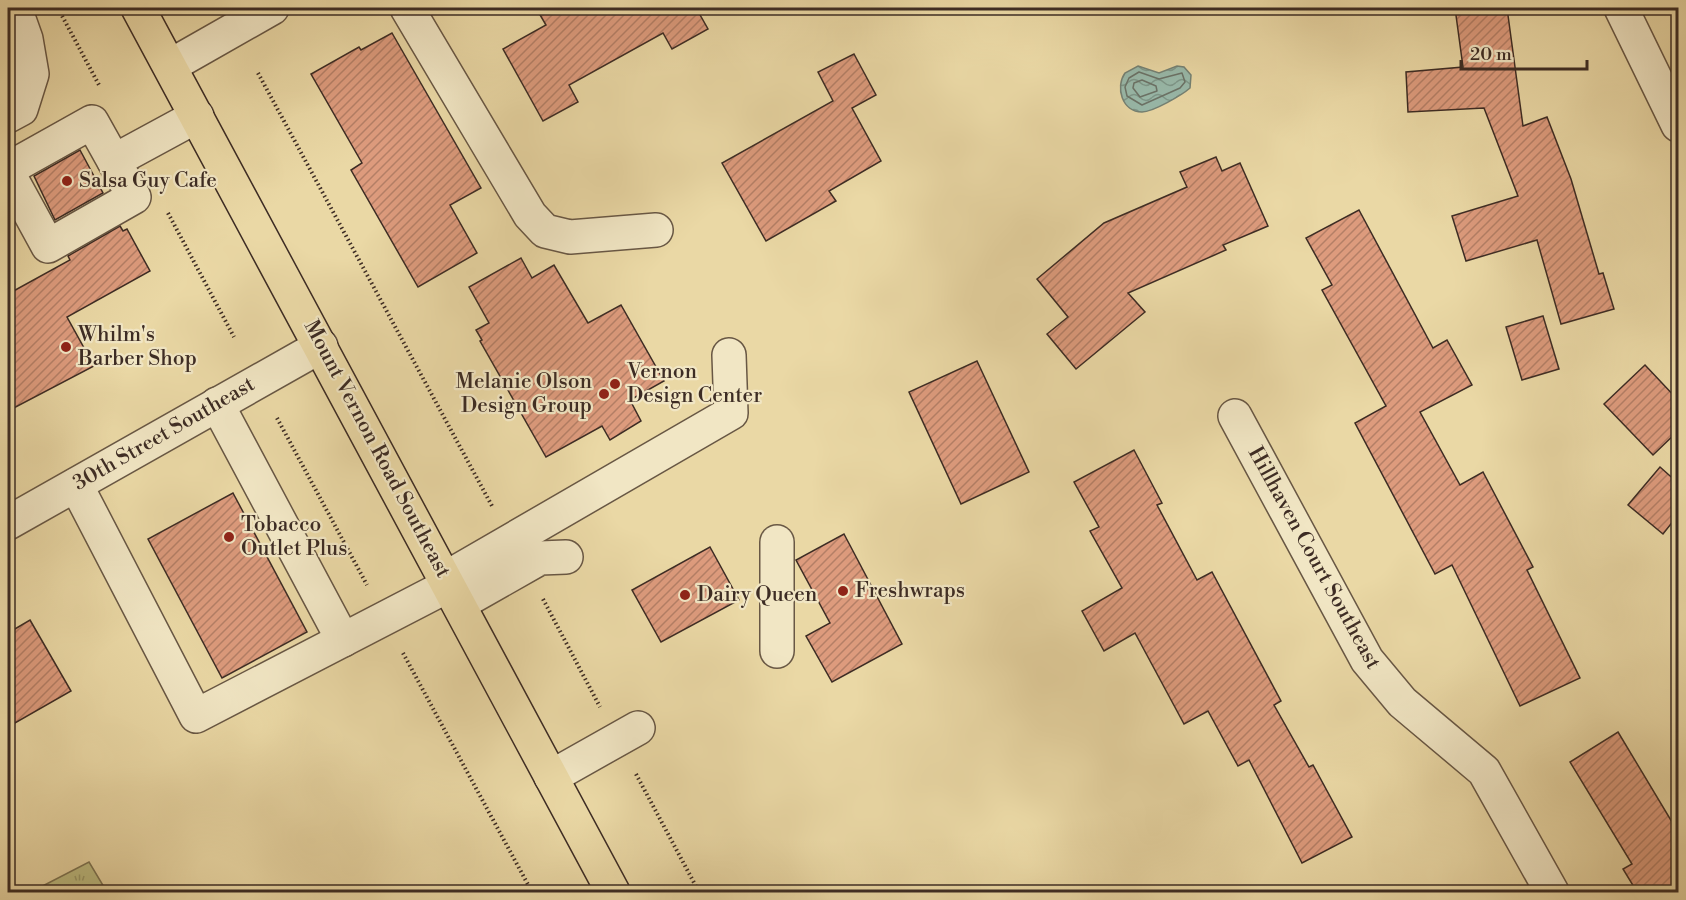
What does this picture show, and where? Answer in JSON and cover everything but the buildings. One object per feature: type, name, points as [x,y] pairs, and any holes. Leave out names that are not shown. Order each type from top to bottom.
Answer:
[{"type":"main road","name":"Mount Vernon Road Southeast","points":[[138,8],[614,892]]},
{"type":"street","points":[[8,117],[21,109],[32,74],[26,39],[15,8]]},
{"type":"street","points":[[170,66],[272,8]]},
{"type":"street","points":[[407,8],[530,215],[545,231],[570,237],[656,230]]},
{"type":"street","points":[[1621,8],[1678,125]]},
{"type":"street","points":[[114,161],[197,116]]},
{"type":"street","points":[[92,122],[114,161],[134,197],[48,246],[8,171],[92,122]]},
{"type":"street","name":"30th Street Southeast","points":[[8,523],[321,346]]},
{"type":"street","points":[[76,485],[196,716],[385,618],[451,589],[518,553],[731,412],[729,354]]},
{"type":"street","points":[[217,404],[343,640]]},
{"type":"street","name":"Hillhaven Court Southeast","points":[[1235,416],[1367,660],[1402,702],[1484,771],[1552,892]]},
{"type":"street","points":[[777,542],[777,651]]},
{"type":"street","points":[[518,553],[540,558],[566,557]]},
{"type":"street","points":[[551,777],[628,734]]},
{"type":"path","points":[[258,73],[518,553],[628,734],[699,892]]},
{"type":"path","points":[[277,418],[532,892]]},
{"type":"green space","points":[[89,862],[107,892],[31,892]]},
{"type":"water","points":[[1138,66],[1159,73],[1177,66],[1184,67],[1191,75],[1190,88],[1153,109],[1135,111],[1122,98],[1121,85],[1125,73]]},
{"type":"place","name":"Salsa Guy Cafe","points":[[67,181]]},
{"type":"place","name":"Whilm's Barber Shop","points":[[66,347]]},
{"type":"place","name":"Vernon Design Center","points":[[615,384]]},
{"type":"place","name":"Melanie Olson Design Group","points":[[604,394]]},
{"type":"place","name":"Tobacco Outlet Plus","points":[[229,537]]},
{"type":"place","name":"Freshwraps","points":[[843,591]]},
{"type":"place","name":"Dairy Queen","points":[[685,595]]}]
